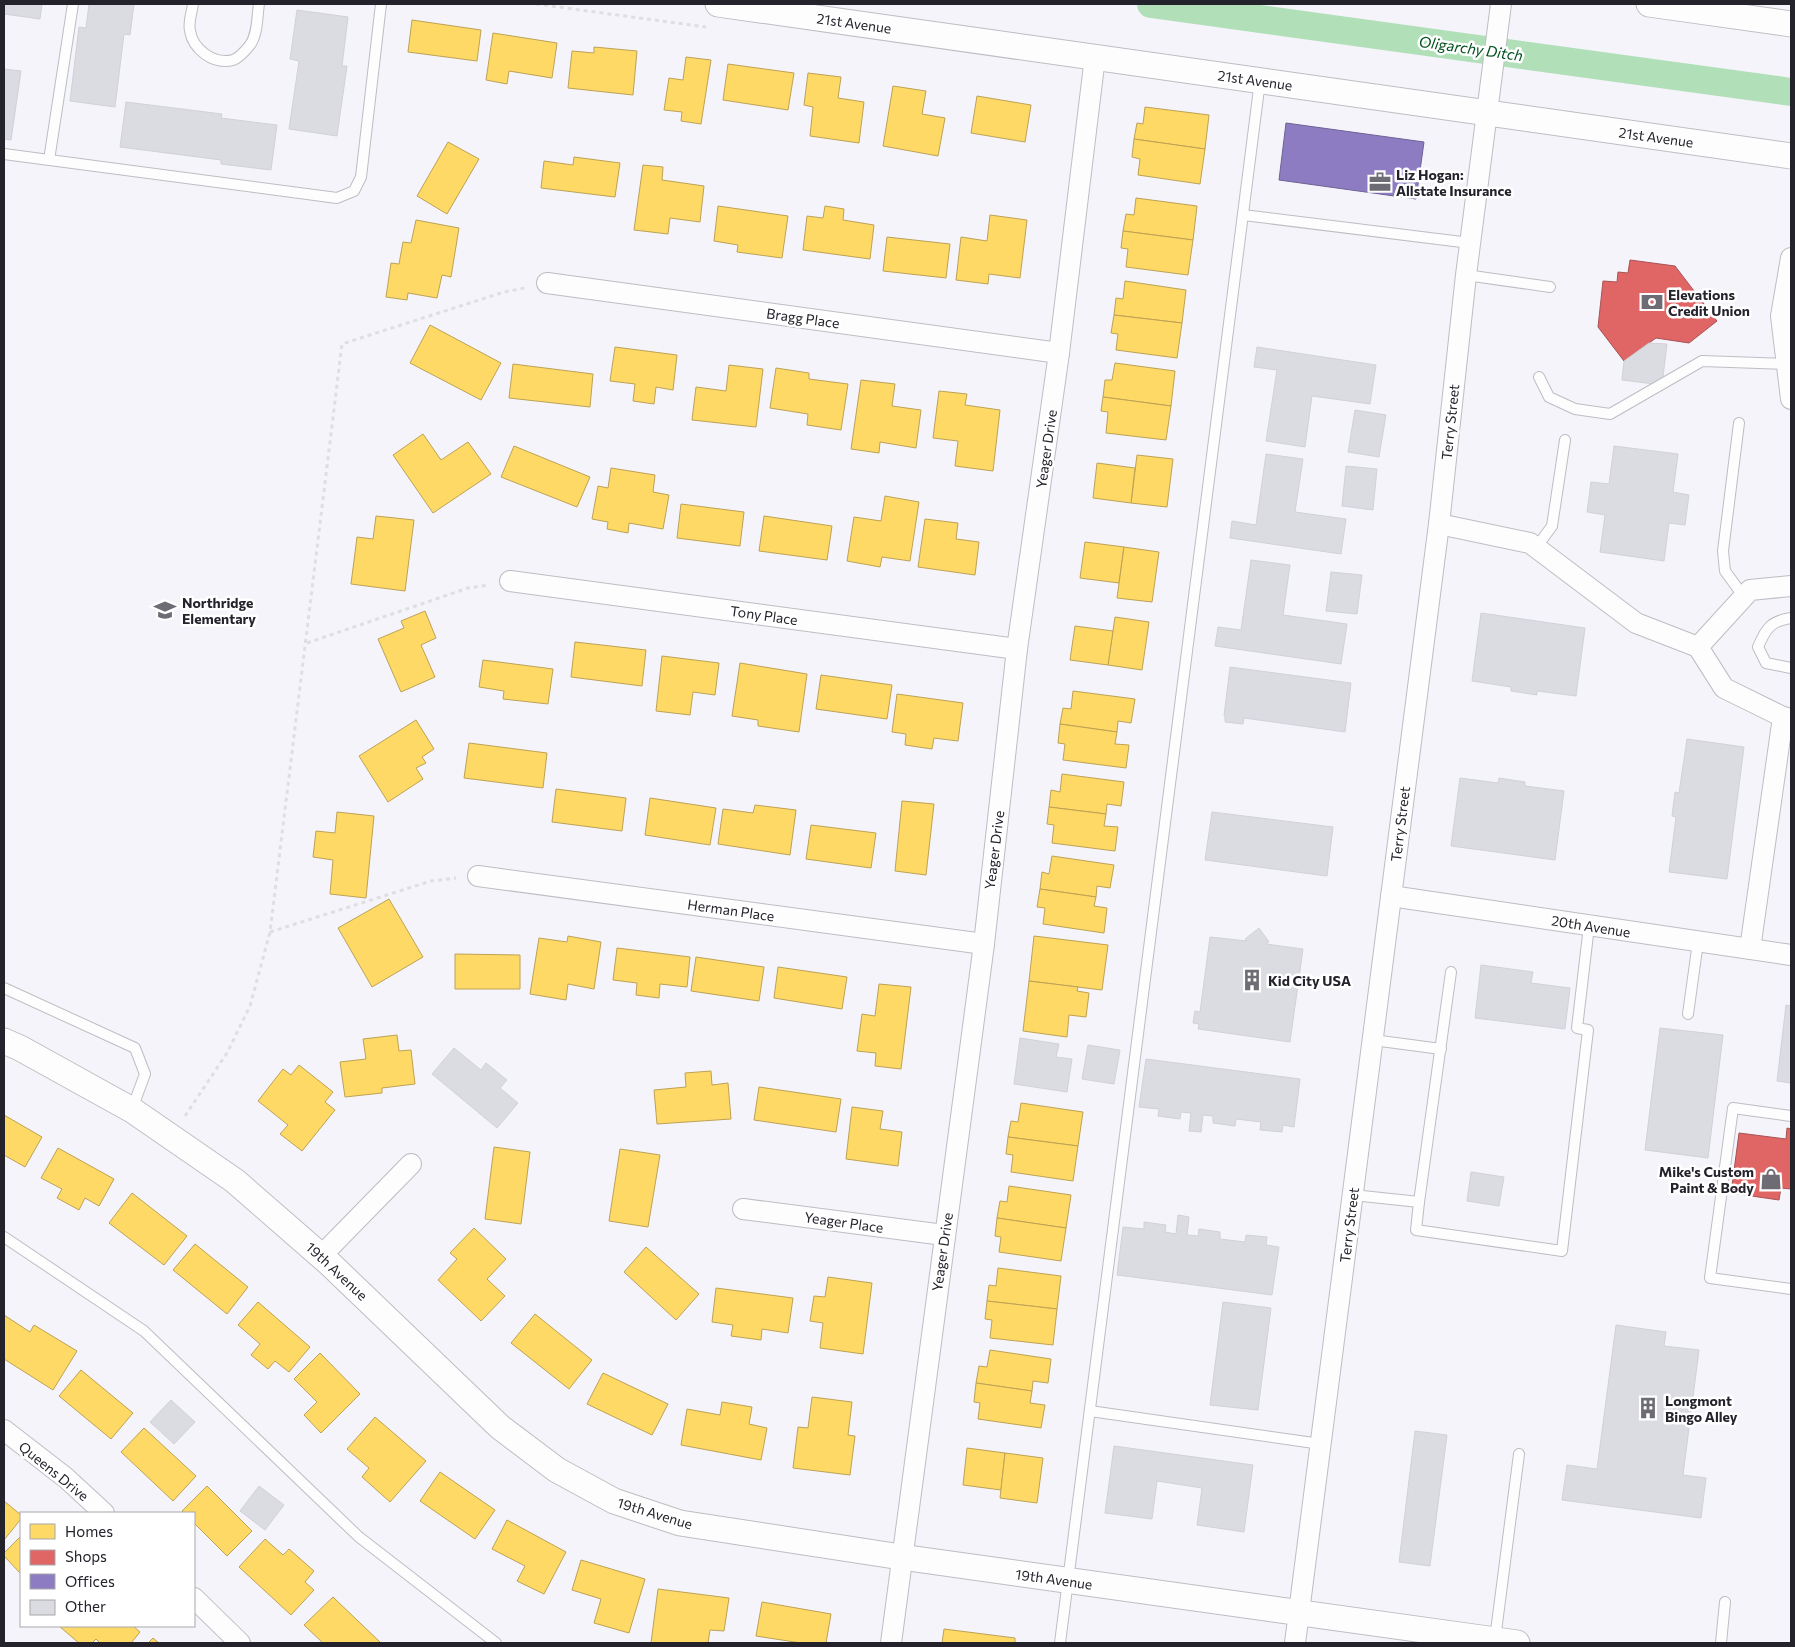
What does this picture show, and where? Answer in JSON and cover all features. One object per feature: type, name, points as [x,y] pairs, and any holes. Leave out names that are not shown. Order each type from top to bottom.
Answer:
[{"type":"street","name":"21st Avenue","points":[[718,4],[752,6],[1260,81],[1791,156]]},
{"type":"street","name":"Terry Street","points":[[1295,1643],[1439,524],[1466,275],[1501,4]]},
{"type":"street","points":[[1649,4],[1791,24]]},
{"type":"street","name":"Yeager Drive","points":[[890,1643],[984,944],[1017,650],[1059,353],[1095,57]]},
{"type":"street","points":[[1790,268],[1781,316],[1791,399]]},
{"type":"street","name":"Bragg Place","points":[[547,284],[1059,353]]},
{"type":"street","points":[[1439,524],[1530,544],[1636,623],[1698,647],[1724,688],[1787,718],[1750,949]]},
{"type":"street","name":"Tony Place","points":[[510,581],[1017,650]]},
{"type":"street","points":[[1698,647],[1750,590],[1791,586]]},
{"type":"street","name":"Herman Place","points":[[478,876],[984,944]]},
{"type":"street","name":"20th Avenue","points":[[1391,896],[1791,955]]},
{"type":"street","name":"19th Avenue","points":[[4,1041],[132,1110],[235,1181],[321,1256],[500,1427],[556,1470],[614,1501],[680,1523],[901,1557],[1506,1642]]},
{"type":"street","points":[[321,1256],[412,1164]]},
{"type":"street","name":"Yeager Place","points":[[743,1209],[944,1236]]},
{"type":"street","name":"Queens Drive","points":[[4,1430],[66,1478],[103,1512]]},
{"type":"street","points":[[195,1599],[240,1643]]},
{"type":"lane","points":[[49,160],[73,4]]},
{"type":"lane","points":[[193,4],[189,29],[194,44],[205,55],[217,60],[232,60],[242,54],[251,44],[255,32],[259,4]]},
{"type":"lane","points":[[4,154],[337,198],[354,191],[361,177],[381,4]]},
{"type":"lane","points":[[1060,1643],[1260,81]]},
{"type":"lane","points":[[1243,214],[1470,244]]},
{"type":"lane","points":[[1466,275],[1550,287]]},
{"type":"lane","points":[[1539,378],[1548,397],[1575,409],[1610,414],[1702,361],[1787,364]]},
{"type":"lane","points":[[1739,423],[1723,551],[1725,571],[1744,597]]},
{"type":"lane","points":[[1536,548],[1552,526],[1565,440]]},
{"type":"lane","points":[[1791,618],[1778,620],[1764,631],[1758,647],[1766,663],[1791,668]]},
{"type":"lane","points":[[1451,972],[1416,1230],[1562,1251],[1588,1030],[1577,1028],[1589,926]]},
{"type":"lane","points":[[1688,1014],[1698,942]]},
{"type":"lane","points":[[4,988],[135,1048],[145,1074],[132,1110]]},
{"type":"lane","points":[[1372,1040],[1441,1049]]},
{"type":"lane","points":[[1791,1116],[1733,1108],[1710,1278],[1791,1289]]},
{"type":"lane","points":[[1353,1195],[1419,1202]]},
{"type":"lane","points":[[4,1237],[144,1331],[359,1537],[496,1643]]},
{"type":"lane","points":[[1090,1411],[1321,1444]]},
{"type":"lane","points":[[1506,1642],[1518,1454]]},
{"type":"lane","points":[[1721,1643],[1725,1602]]},
{"type":"path","points":[[173,1138],[190,1107],[227,1053],[250,1006],[270,932],[307,643],[342,344],[504,292],[547,284]]},
{"type":"path","points":[[307,643],[468,588],[510,581]]},
{"type":"path","points":[[270,932],[430,881],[478,876]]},
{"type":"building: Homes","points":[[412,20],[481,30],[477,61],[408,52]]},
{"type":"building: Homes","points":[[493,33],[557,43],[552,78],[509,71],[507,84],[486,80]]},
{"type":"building: Homes","points":[[594,47],[637,51],[633,95],[568,88],[572,51],[594,53]]},
{"type":"building: Homes","points":[[686,57],[711,60],[701,124],[681,121],[682,112],[664,110],[669,78],[683,80]]},
{"type":"building: Homes","points":[[728,64],[794,73],[788,110],[723,100]]},
{"type":"building: Homes","points":[[808,73],[841,77],[838,98],[864,102],[859,143],[810,136],[813,107],[804,105]]},
{"type":"building: Homes","points":[[893,86],[926,91],[922,114],[945,118],[938,156],[883,146]]},
{"type":"building: Homes","points":[[977,96],[1031,105],[1025,142],[971,133]]},
{"type":"building: Homes","points":[[1145,107],[1209,115],[1205,149],[1134,139],[1137,123],[1143,124]]},
{"type":"building: Homes","points":[[1134,139],[1205,149],[1200,184],[1138,175],[1140,159],[1132,157]]},
{"type":"building: Homes","points":[[448,142],[479,159],[447,214],[417,196]]},
{"type":"building: Homes","points":[[574,157],[620,163],[615,197],[541,188],[544,161],[573,165]]},
{"type":"building: Homes","points":[[643,165],[663,167],[662,180],[704,186],[700,222],[670,218],[668,234],[634,230]]},
{"type":"building: Homes","points":[[1136,198],[1197,206],[1193,240],[1123,231],[1126,214],[1134,215]]},
{"type":"building: Homes","points":[[718,206],[788,216],[782,258],[737,252],[738,245],[714,241]]},
{"type":"building: Homes","points":[[825,206],[844,209],[843,220],[874,225],[870,259],[803,250],[807,216],[823,218]]},
{"type":"building: Homes","points":[[990,215],[1027,220],[1020,278],[989,274],[988,284],[956,280],[961,237],[987,241]]},
{"type":"building: Homes","points":[[416,220],[459,228],[451,277],[442,275],[437,298],[408,293],[407,300],[386,297],[391,263],[399,264],[403,242],[411,243]]},
{"type":"building: Homes","points":[[1123,231],[1193,240],[1188,275],[1126,267],[1128,249],[1121,248]]},
{"type":"building: Homes","points":[[887,237],[950,244],[946,278],[883,271]]},
{"type":"building: Homes","points":[[1125,281],[1186,290],[1182,323],[1114,315],[1116,298],[1123,299]]},
{"type":"building: Homes","points":[[1114,315],[1182,323],[1177,358],[1116,350],[1118,334],[1111,333]]},
{"type":"building: Homes","points":[[430,325],[501,363],[481,400],[410,363]]},
{"type":"building: Homes","points":[[615,347],[677,355],[673,390],[656,387],[654,404],[633,401],[635,384],[610,381]]},
{"type":"building: Homes","points":[[1115,363],[1175,371],[1171,406],[1103,397],[1105,380],[1112,380]]},
{"type":"building: Homes","points":[[513,364],[593,374],[590,407],[509,398]]},
{"type":"building: Homes","points":[[729,365],[763,369],[756,427],[692,420],[696,387],[726,391]]},
{"type":"building: Homes","points":[[776,368],[809,373],[809,379],[848,384],[841,430],[807,425],[808,414],[770,408]]},
{"type":"building: Homes","points":[[861,380],[895,384],[892,406],[921,410],[916,448],[880,442],[879,453],[851,449]]},
{"type":"building: Homes","points":[[939,391],[967,394],[965,405],[1000,410],[993,471],[955,466],[958,441],[933,438]]},
{"type":"building: Homes","points":[[1103,397],[1171,406],[1166,440],[1106,433],[1108,412],[1101,411]]},
{"type":"building: Homes","points":[[423,434],[441,460],[468,442],[491,474],[433,513],[393,455]]},
{"type":"building: Homes","points":[[514,446],[590,477],[577,507],[501,477]]},
{"type":"building: Homes","points":[[1137,455],[1173,459],[1167,507],[1131,503]]},
{"type":"building: Homes","points":[[1097,463],[1135,468],[1131,503],[1093,498]]},
{"type":"building: Homes","points":[[611,468],[655,475],[653,492],[669,495],[663,529],[629,523],[628,533],[607,529],[608,522],[592,519],[598,486],[608,488]]},
{"type":"building: Homes","points":[[885,496],[919,502],[910,561],[882,557],[880,567],[847,561],[854,517],[881,521]]},
{"type":"building: Homes","points":[[681,504],[744,512],[740,546],[677,538]]},
{"type":"building: Homes","points":[[376,516],[414,520],[405,591],[351,584],[357,537],[373,539]]},
{"type":"building: Homes","points":[[764,516],[832,526],[827,560],[759,551]]},
{"type":"building: Homes","points":[[925,519],[958,523],[956,539],[979,542],[975,575],[918,567]]},
{"type":"building: Homes","points":[[1085,542],[1124,547],[1119,583],[1080,578]]},
{"type":"building: Homes","points":[[1124,547],[1159,552],[1152,602],[1117,598]]},
{"type":"building: Homes","points":[[425,611],[436,638],[421,645],[435,677],[401,692],[378,639],[404,628],[401,621]]},
{"type":"building: Homes","points":[[1115,617],[1149,622],[1142,670],[1108,665]]},
{"type":"building: Homes","points":[[1075,626],[1113,631],[1108,665],[1070,660]]},
{"type":"building: Homes","points":[[575,642],[646,650],[642,686],[571,677]]},
{"type":"building: Homes","points":[[662,656],[719,663],[715,695],[693,692],[690,715],[656,711]]},
{"type":"building: Homes","points":[[483,660],[553,669],[548,704],[503,699],[504,691],[479,687]]},
{"type":"building: Homes","points":[[740,663],[807,674],[799,732],[758,726],[758,720],[732,716]]},
{"type":"building: Homes","points":[[821,675],[892,685],[887,719],[816,709]]},
{"type":"building: Homes","points":[[1073,691],[1135,699],[1131,723],[1118,721],[1117,732],[1060,724],[1063,708],[1071,709]]},
{"type":"building: Homes","points":[[897,694],[963,703],[958,741],[934,738],[932,749],[905,745],[906,734],[892,732]]},
{"type":"building: Homes","points":[[416,720],[434,749],[422,757],[426,763],[416,768],[423,779],[388,802],[359,756]]},
{"type":"building: Homes","points":[[1060,724],[1117,732],[1115,744],[1129,745],[1126,768],[1063,760],[1065,744],[1058,743]]},
{"type":"building: Homes","points":[[469,743],[547,753],[543,788],[464,778]]},
{"type":"building: Homes","points":[[1062,774],[1124,782],[1121,806],[1107,804],[1106,814],[1049,807],[1051,790],[1060,792]]},
{"type":"building: Homes","points":[[556,789],[626,798],[622,831],[552,822]]},
{"type":"building: Homes","points":[[650,798],[716,808],[710,845],[645,835]]},
{"type":"building: Homes","points":[[902,801],[934,804],[926,875],[895,871]]},
{"type":"building: Homes","points":[[755,805],[796,810],[790,855],[718,844],[723,809],[753,813]]},
{"type":"building: Homes","points":[[1049,807],[1106,814],[1104,826],[1118,827],[1115,851],[1052,843],[1054,825],[1047,824]]},
{"type":"building: Homes","points":[[337,812],[374,816],[366,898],[330,894],[333,860],[313,857],[316,831],[335,833]]},
{"type":"building: Homes","points":[[811,825],[876,833],[871,868],[806,859]]},
{"type":"building: Homes","points":[[1052,856],[1114,865],[1110,888],[1097,886],[1096,897],[1040,889],[1042,872],[1049,874]]},
{"type":"building: Homes","points":[[1040,889],[1096,897],[1094,906],[1107,908],[1104,933],[1043,924],[1045,908],[1037,907]]},
{"type":"building: Homes","points":[[389,899],[423,957],[372,987],[338,928]]},
{"type":"building: Homes","points":[[568,936],[601,942],[594,989],[568,984],[566,1000],[530,994],[539,938],[567,942]]},
{"type":"building: Homes","points":[[1034,936],[1108,945],[1102,990],[1029,981]]},
{"type":"building: Homes","points":[[617,948],[690,957],[687,987],[660,984],[659,998],[636,995],[637,983],[613,980]]},
{"type":"building: Homes","points":[[455,954],[520,955],[520,989],[455,989]]},
{"type":"building: Homes","points":[[696,957],[764,967],[759,1001],[691,991]]},
{"type":"building: Homes","points":[[778,967],[847,977],[842,1009],[774,998]]},
{"type":"building: Homes","points":[[1029,981],[1078,987],[1077,991],[1089,993],[1086,1017],[1069,1015],[1067,1037],[1023,1031]]},
{"type":"building: Homes","points":[[879,984],[911,987],[901,1069],[875,1066],[876,1053],[857,1051],[862,1014],[875,1016]]},
{"type":"building: Homes","points":[[397,1035],[399,1051],[411,1050],[415,1084],[382,1088],[382,1093],[345,1097],[340,1062],[366,1059],[363,1039]]},
{"type":"building: Homes","points":[[299,1065],[333,1092],[325,1102],[335,1110],[302,1151],[280,1134],[288,1125],[258,1101],[283,1069],[291,1075]]},
{"type":"building: Homes","points":[[711,1071],[712,1085],[728,1083],[731,1119],[657,1124],[654,1090],[686,1087],[685,1073]]},
{"type":"building: Homes","points":[[759,1087],[841,1099],[836,1132],[754,1120]]},
{"type":"building: Homes","points":[[1021,1103],[1083,1112],[1078,1146],[1008,1137],[1011,1121],[1018,1122]]},
{"type":"building: Homes","points":[[852,1107],[883,1111],[880,1129],[902,1132],[898,1166],[846,1159]]},
{"type":"building: Homes","points":[[4,1115],[42,1137],[25,1167],[4,1155]]},
{"type":"building: Homes","points":[[1008,1137],[1078,1146],[1073,1181],[1011,1172],[1013,1155],[1006,1154]]},
{"type":"building: Homes","points":[[494,1147],[530,1152],[521,1224],[485,1219]]},
{"type":"building: Homes","points":[[58,1148],[114,1179],[99,1206],[85,1198],[79,1210],[57,1198],[62,1189],[41,1178]]},
{"type":"building: Homes","points":[[620,1149],[660,1155],[648,1227],[609,1221]]},
{"type":"building: Homes","points":[[1009,1186],[1071,1195],[1066,1228],[997,1218],[1000,1201],[1007,1202]]},
{"type":"building: Homes","points":[[132,1193],[187,1236],[164,1265],[109,1223]]},
{"type":"building: Homes","points":[[997,1218],[1066,1228],[1061,1261],[999,1252],[1001,1237],[995,1236]]},
{"type":"building: Homes","points":[[474,1228],[506,1259],[487,1279],[505,1296],[481,1321],[438,1280],[457,1259],[450,1253]]},
{"type":"building: Homes","points":[[195,1244],[248,1287],[227,1314],[173,1270]]},
{"type":"building: Homes","points":[[646,1247],[699,1294],[676,1320],[624,1272]]},
{"type":"building: Homes","points":[[998,1268],[1061,1276],[1057,1309],[987,1301],[989,1285],[996,1286]]},
{"type":"building: Homes","points":[[828,1277],[872,1283],[863,1354],[820,1348],[823,1323],[810,1321],[814,1296],[825,1297]]},
{"type":"building: Homes","points":[[716,1288],[793,1298],[788,1333],[762,1329],[761,1340],[731,1336],[733,1325],[712,1322]]},
{"type":"building: Homes","points":[[987,1301],[1057,1309],[1053,1345],[990,1338],[992,1320],[985,1319]]},
{"type":"building: Homes","points":[[258,1302],[310,1347],[289,1372],[275,1361],[268,1369],[251,1355],[260,1344],[238,1325]]},
{"type":"building: Homes","points":[[535,1314],[592,1360],[569,1389],[511,1343]]},
{"type":"building: Homes","points":[[4,1315],[30,1332],[34,1325],[77,1351],[53,1390],[4,1359]]},
{"type":"building: Homes","points":[[990,1350],[1051,1359],[1048,1383],[1033,1381],[1032,1391],[976,1383],[979,1366],[987,1367]]},
{"type":"building: Homes","points":[[320,1353],[360,1394],[321,1433],[304,1415],[317,1402],[294,1379]]},
{"type":"building: Homes","points":[[81,1370],[133,1413],[111,1439],[59,1396]]},
{"type":"building: Homes","points":[[603,1373],[668,1404],[652,1435],[587,1404]]},
{"type":"building: Homes","points":[[976,1383],[1032,1391],[1030,1403],[1045,1405],[1041,1428],[978,1419],[980,1403],[974,1402]]},
{"type":"building: Homes","points":[[812,1397],[852,1402],[848,1435],[855,1436],[850,1475],[793,1468],[798,1427],[808,1428]]},
{"type":"building: Homes","points":[[722,1402],[752,1407],[749,1424],[767,1428],[761,1460],[681,1445],[687,1409],[720,1415]]},
{"type":"building: Homes","points":[[375,1417],[426,1461],[390,1502],[362,1477],[369,1468],[347,1449]]},
{"type":"building: Homes","points":[[144,1428],[196,1476],[173,1501],[121,1452]]},
{"type":"building: Homes","points":[[967,1448],[1005,1453],[1001,1490],[963,1485]]},
{"type":"building: Homes","points":[[1005,1453],[1043,1458],[1037,1503],[1000,1498]]},
{"type":"building: Homes","points":[[440,1472],[495,1510],[475,1539],[420,1501]]},
{"type":"building: Homes","points":[[207,1486],[252,1531],[227,1556],[195,1524],[195,1512],[182,1511]]},
{"type":"building: Homes","points":[[4,1501],[20,1514],[20,1520],[4,1540]]},
{"type":"building: Homes","points":[[507,1520],[566,1552],[544,1594],[517,1581],[525,1566],[492,1549]]},
{"type":"building: Homes","points":[[20,1537],[20,1573],[4,1556],[4,1553]]},
{"type":"building: Homes","points":[[265,1539],[283,1555],[289,1549],[314,1571],[305,1582],[314,1590],[291,1615],[239,1567]]},
{"type":"building: Homes","points":[[581,1560],[645,1579],[629,1633],[594,1623],[601,1599],[572,1590]]},
{"type":"building: Homes","points":[[658,1589],[729,1598],[724,1631],[710,1630],[708,1643],[651,1643]]},
{"type":"building: Homes","points":[[333,1597],[381,1643],[323,1643],[304,1625]]},
{"type":"building: Homes","points":[[762,1602],[831,1614],[826,1643],[801,1643],[756,1636]]},
{"type":"building: Homes","points":[[60,1627],[134,1627],[140,1632],[131,1643],[100,1643],[96,1639],[92,1643],[79,1643]]},
{"type":"building: Homes","points":[[944,1629],[1015,1638],[1015,1643],[942,1643]]},
{"type":"building: Homes","points":[[153,1638],[159,1643],[148,1643]]},
{"type":"building: Shops","name":"Elevations Credit Union","points":[[1630,260],[1675,266],[1717,321],[1689,343],[1656,338],[1624,361],[1598,327],[1603,281],[1617,282],[1618,272],[1628,273]]},
{"type":"building: Shops","points":[[1787,1128],[1791,1129],[1791,1189],[1781,1188],[1779,1200],[1731,1193],[1739,1133],[1786,1139]]},
{"type":"building: Offices","points":[[1286,123],[1424,142],[1416,199],[1279,180]]},
{"type":"building: Other","points":[[4,4],[42,4],[40,19],[4,14]]},
{"type":"building: Other","points":[[89,4],[134,4],[130,35],[124,34],[115,107],[70,101],[79,27],[86,28]]},
{"type":"building: Other","points":[[297,10],[348,17],[342,66],[347,66],[337,136],[289,129],[299,61],[290,59]]},
{"type":"building: Other","points":[[4,69],[21,71],[11,140],[4,139]]},
{"type":"building: Other","points":[[126,102],[222,114],[221,118],[277,125],[271,170],[221,164],[221,160],[120,147]]},
{"type":"building: Other","points":[[1649,343],[1667,344],[1662,385],[1622,380],[1624,361]]},
{"type":"building: Other","points":[[1257,347],[1376,365],[1370,404],[1312,396],[1305,447],[1266,441],[1277,370],[1254,367]]},
{"type":"building: Other","points":[[1355,410],[1386,415],[1379,457],[1348,452]]},
{"type":"building: Other","points":[[1614,446],[1678,454],[1673,492],[1689,495],[1685,525],[1669,523],[1664,561],[1600,552],[1605,515],[1587,512],[1591,482],[1609,484]]},
{"type":"building: Other","points":[[1266,454],[1303,459],[1295,512],[1346,519],[1341,554],[1230,538],[1232,521],[1256,525]]},
{"type":"building: Other","points":[[1346,466],[1377,469],[1373,510],[1342,506]]},
{"type":"building: Other","points":[[1251,560],[1290,565],[1283,615],[1347,624],[1341,664],[1215,646],[1218,627],[1241,630]]},
{"type":"building: Other","points":[[1331,572],[1362,575],[1357,614],[1326,611]]},
{"type":"building: Other","points":[[1481,613],[1585,628],[1576,696],[1537,691],[1537,695],[1511,691],[1511,687],[1472,681]]},
{"type":"building: Other","points":[[1230,667],[1351,683],[1345,732],[1244,718],[1243,724],[1225,722],[1224,716]]},
{"type":"building: Other","points":[[1687,739],[1744,747],[1727,879],[1669,872],[1676,817],[1672,816],[1675,792],[1679,793]]},
{"type":"building: Other","points":[[1460,778],[1498,783],[1499,778],[1525,782],[1525,786],[1564,791],[1555,860],[1451,846]]},
{"type":"building: Other","points":[[1212,812],[1333,827],[1327,876],[1205,860]]},
{"type":"building: Other","name":"Kid City USA","points":[[1259,928],[1269,942],[1266,944],[1303,949],[1290,1042],[1198,1029],[1199,1024],[1193,1023],[1195,1011],[1200,1012],[1210,937],[1247,941],[1245,939]]},
{"type":"building: Other","points":[[1481,965],[1533,972],[1531,983],[1570,988],[1565,1029],[1475,1018]]},
{"type":"building: Other","points":[[1786,1005],[1791,1006],[1791,1083],[1777,1081]]},
{"type":"building: Other","points":[[1660,1028],[1723,1035],[1708,1158],[1645,1150]]},
{"type":"building: Other","points":[[1020,1038],[1059,1044],[1056,1057],[1072,1059],[1067,1092],[1014,1084]]},
{"type":"building: Other","points":[[1088,1045],[1120,1050],[1114,1084],[1082,1079]]},
{"type":"building: Other","points":[[454,1048],[481,1070],[486,1063],[507,1080],[500,1088],[518,1103],[497,1128],[432,1074]]},
{"type":"building: Other","points":[[1146,1059],[1300,1079],[1294,1127],[1283,1125],[1282,1132],[1260,1130],[1261,1122],[1236,1119],[1235,1126],[1213,1123],[1213,1116],[1203,1115],[1201,1132],[1189,1131],[1191,1113],[1181,1112],[1180,1119],[1158,1116],[1159,1109],[1139,1107]]},
{"type":"building: Other","points":[[1471,1172],[1504,1177],[1499,1206],[1467,1201]]},
{"type":"building: Other","points":[[1178,1215],[1189,1217],[1187,1235],[1198,1236],[1199,1229],[1220,1232],[1220,1239],[1245,1242],[1246,1235],[1267,1237],[1266,1245],[1279,1247],[1272,1295],[1117,1275],[1123,1227],[1144,1229],[1144,1222],[1166,1225],[1165,1232],[1176,1234]]},
{"type":"building: Other","points":[[1223,1302],[1271,1308],[1258,1410],[1210,1405]]},
{"type":"building: Other","name":"Longmont Bingo Alley","points":[[1616,1325],[1666,1332],[1664,1346],[1699,1350],[1683,1475],[1706,1478],[1701,1518],[1562,1500],[1567,1465],[1597,1469]]},
{"type":"building: Other","points":[[171,1400],[195,1422],[174,1444],[150,1422]]},
{"type":"building: Other","points":[[1415,1431],[1447,1435],[1430,1566],[1399,1562]]},
{"type":"building: Other","points":[[1114,1446],[1253,1465],[1244,1532],[1197,1525],[1202,1488],[1157,1481],[1152,1519],[1105,1513]]},
{"type":"building: Other","points":[[259,1486],[284,1505],[265,1530],[240,1511]]},
{"type":"waterway","name":"Oligarchy Ditch","points":[[1151,4],[1791,92]]},
{"type":"place","name":"Liz Hogan: Allstate Insurance","points":[[1380,182]]},
{"type":"place","name":"Elevations Credit Union","points":[[1652,302]]},
{"type":"place","name":"Northridge Elementary","points":[[165,610]]},
{"type":"place","name":"Kid City USA","points":[[1252,980]]},
{"type":"place","name":"Mike's Custom Paint & Body","points":[[1771,1179]]},
{"type":"place","name":"Longmont Bingo Alley","points":[[1648,1408]]}]
